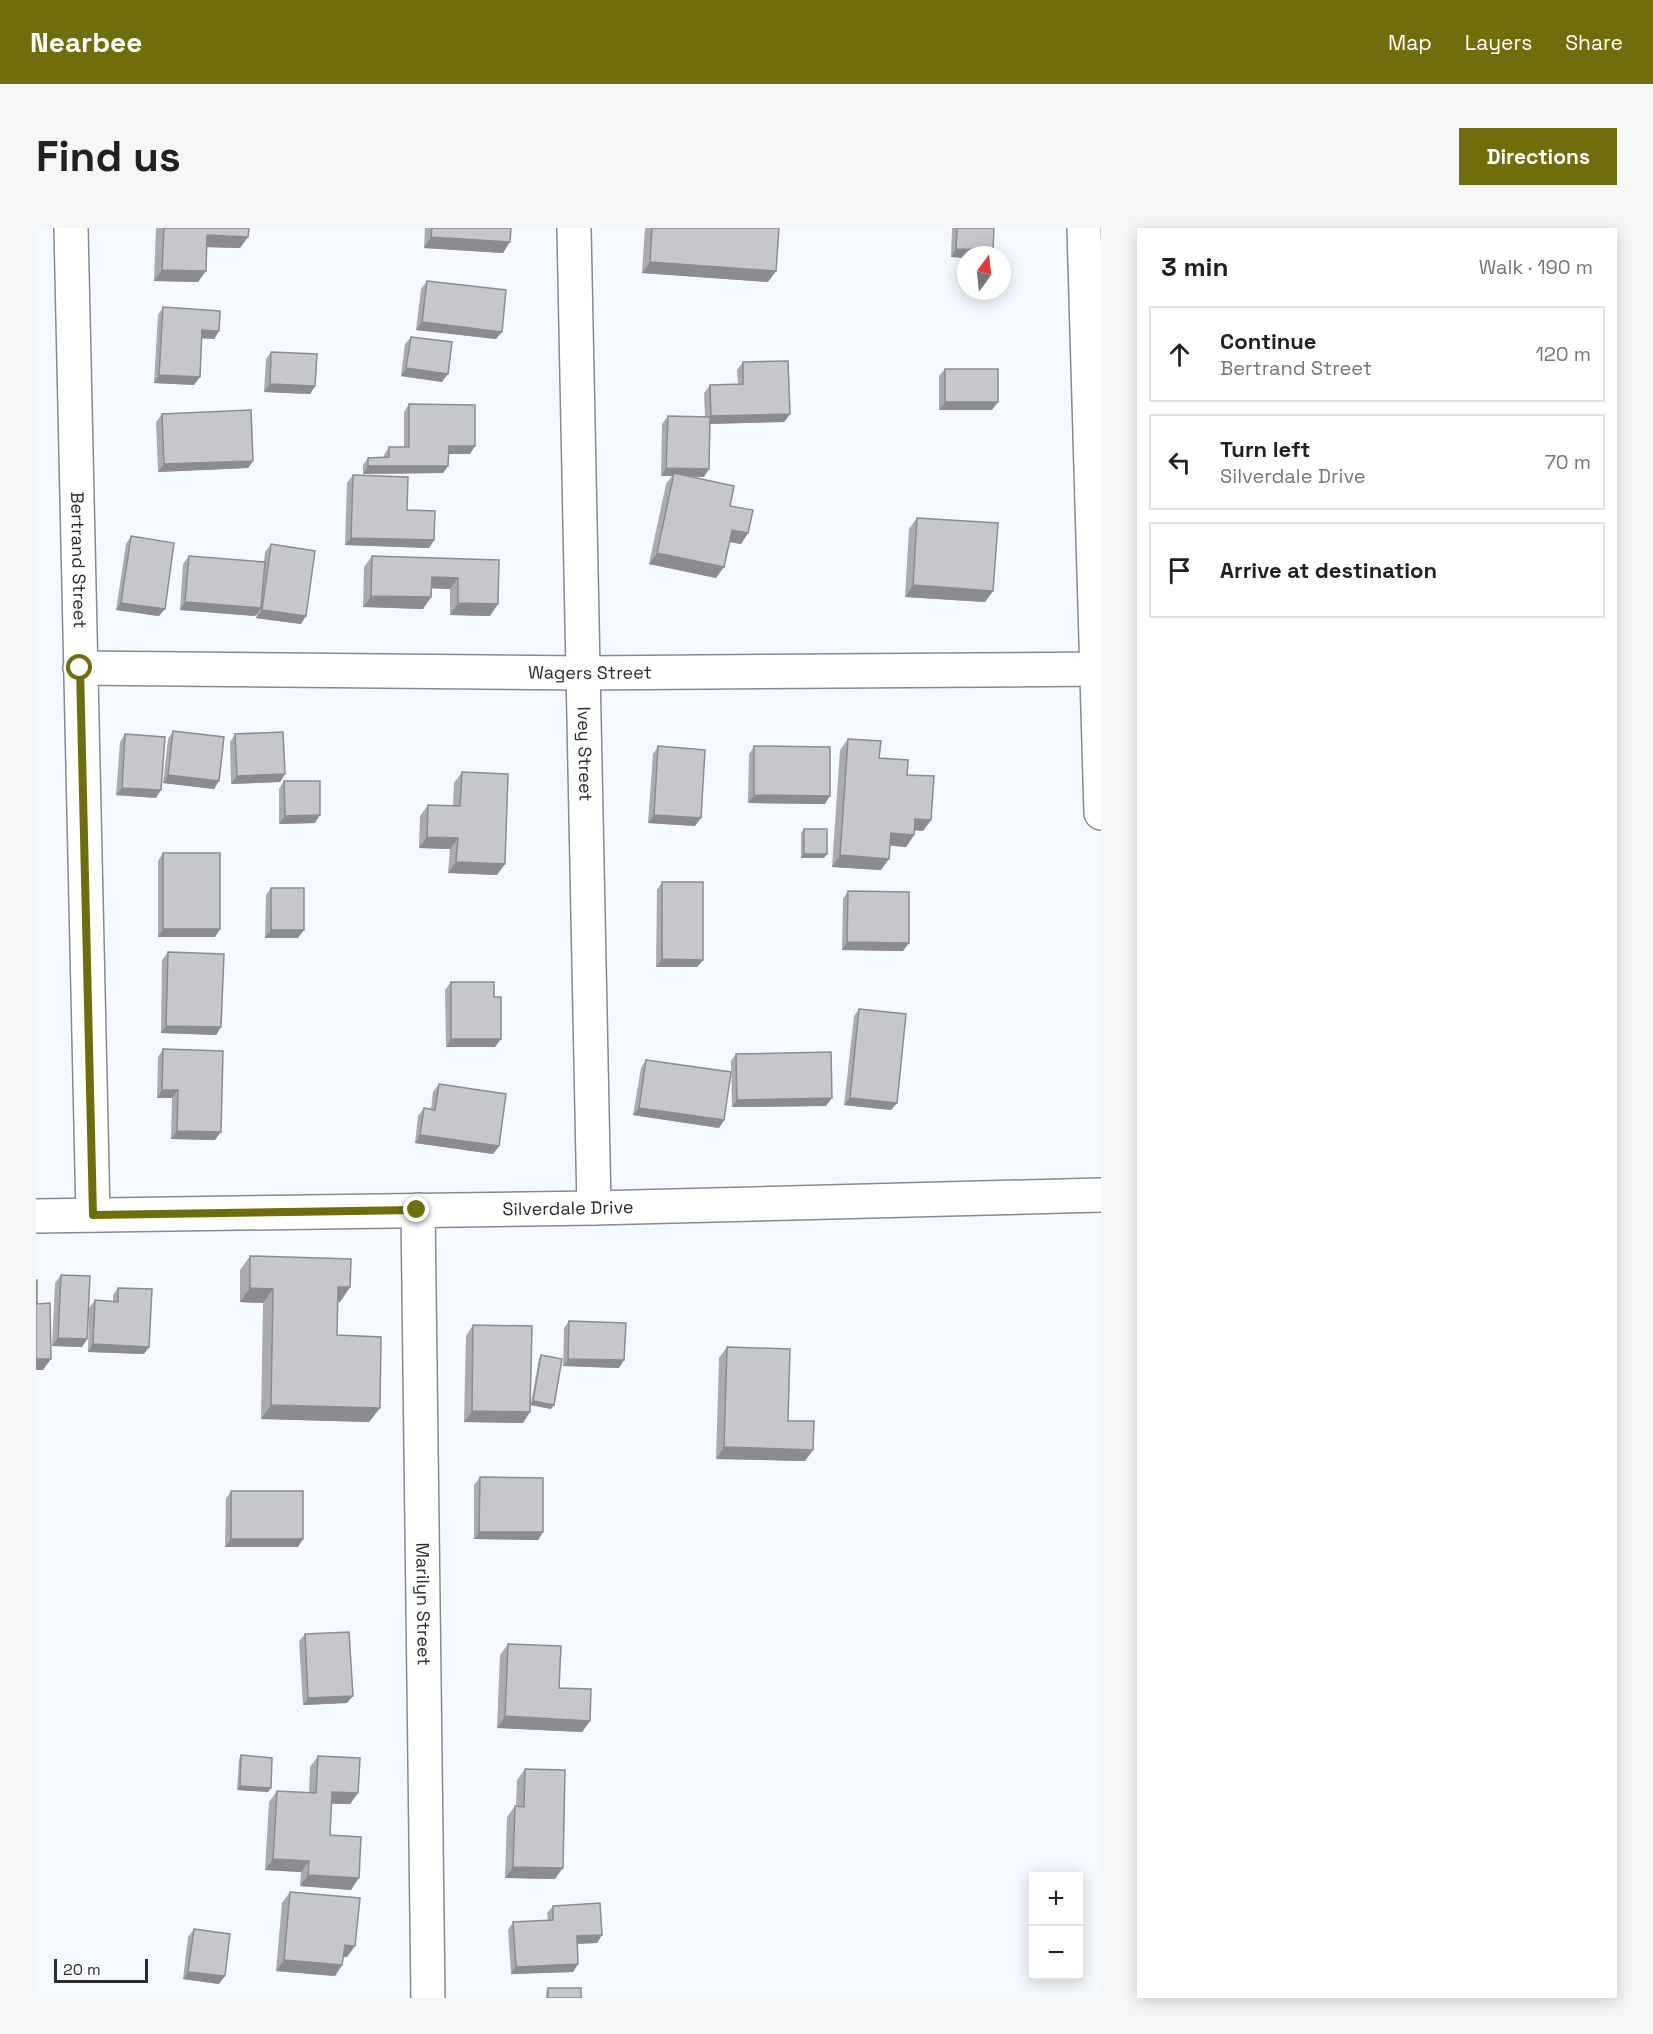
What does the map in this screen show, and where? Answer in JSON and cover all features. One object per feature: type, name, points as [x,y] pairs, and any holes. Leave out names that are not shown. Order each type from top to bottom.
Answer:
[{"type":"street","name":"Bertrand Street","points":[[71,228],[93,1215]]},
{"type":"street","name":"Ivey Street","points":[[574,228],[594,1208]]},
{"type":"street","points":[[1084,228],[1099,669],[1101,813]]},
{"type":"street","name":"Wagers Street","points":[[80,668],[584,673],[1099,669]]},
{"type":"street","name":"Silverdale Drive","points":[[36,1216],[594,1208],[1101,1195]]},
{"type":"street","name":"Marilyn Street","points":[[417,1210],[428,1998]]},
{"type":"building","points":[[164,228],[249,228],[248,237],[207,235],[206,271],[162,270]]},
{"type":"building","points":[[432,228],[511,228],[510,242],[431,237]]},
{"type":"building","points":[[652,228],[779,228],[776,271],[650,262]]},
{"type":"building","points":[[957,228],[994,228],[993,246],[957,246],[956,249]]},
{"type":"building","points":[[427,281],[506,290],[502,332],[422,322]]},
{"type":"building","points":[[163,307],[220,311],[219,331],[202,330],[200,377],[159,375]]},
{"type":"building","points":[[411,337],[452,342],[448,374],[406,368]]},
{"type":"building","points":[[271,352],[317,354],[315,386],[270,384]]},
{"type":"building","points":[[788,361],[790,414],[711,416],[710,385],[743,384],[743,362]]},
{"type":"building","points":[[945,369],[998,369],[998,402],[945,402]]},
{"type":"building","points":[[409,404],[475,405],[475,446],[449,446],[448,466],[368,466],[368,458],[389,457],[389,447],[409,447]]},
{"type":"building","points":[[251,410],[253,461],[164,464],[162,414]]},
{"type":"building","points":[[668,416],[710,417],[709,469],[666,468]]},
{"type":"building","points":[[674,473],[734,486],[730,506],[753,510],[748,533],[732,530],[724,567],[657,553]]},
{"type":"building","points":[[353,475],[408,477],[407,510],[435,511],[434,540],[351,538]]},
{"type":"building","points":[[917,518],[998,523],[993,591],[913,585]]},
{"type":"building","points":[[131,536],[174,543],[165,609],[121,603]]},
{"type":"building","points":[[271,544],[315,551],[306,616],[262,610]]},
{"type":"building","points":[[189,556],[265,562],[261,608],[185,602]]},
{"type":"building","points":[[372,556],[499,560],[498,604],[458,603],[458,578],[432,577],[431,597],[371,596]]},
{"type":"building","points":[[173,731],[224,737],[219,781],[168,775]]},
{"type":"building","points":[[283,732],[285,774],[237,776],[235,734]]},
{"type":"building","points":[[125,734],[165,737],[161,790],[122,788]]},
{"type":"building","points":[[848,739],[881,741],[879,758],[908,760],[907,775],[934,776],[931,820],[915,819],[914,835],[891,833],[889,859],[840,855]]},
{"type":"building","points":[[658,746],[705,750],[701,818],[654,815]]},
{"type":"building","points":[[754,746],[830,747],[830,796],[754,795]]},
{"type":"building","points":[[462,772],[508,774],[505,864],[456,862],[458,838],[427,837],[428,805],[460,806]]},
{"type":"building","points":[[284,781],[320,781],[320,815],[285,816]]},
{"type":"building","points":[[804,829],[827,829],[827,854],[804,854]]},
{"type":"building","points":[[163,853],[220,853],[220,929],[163,929]]},
{"type":"building","points":[[662,882],[703,882],[703,960],[662,959]]},
{"type":"building","points":[[271,888],[304,888],[304,930],[271,930]]},
{"type":"building","points":[[848,891],[909,892],[909,943],[847,942]]},
{"type":"building","points":[[168,952],[224,954],[221,1027],[166,1026]]},
{"type":"building","points":[[451,982],[494,982],[494,997],[501,997],[501,1039],[451,1039]]},
{"type":"building","points":[[859,1009],[906,1014],[897,1103],[850,1098]]},
{"type":"building","points":[[163,1049],[223,1051],[221,1132],[177,1131],[178,1090],[162,1090]]},
{"type":"building","points":[[831,1052],[832,1098],[737,1100],[736,1054]]},
{"type":"building","points":[[646,1060],[731,1072],[724,1120],[639,1108]]},
{"type":"building","points":[[439,1084],[506,1094],[499,1146],[420,1135],[424,1108],[435,1110]]},
{"type":"building","points":[[250,1256],[351,1259],[350,1287],[338,1287],[337,1335],[381,1337],[380,1408],[271,1405],[273,1289],[250,1288]]},
{"type":"building","points":[[61,1275],[90,1276],[87,1339],[58,1338]]},
{"type":"building","points":[[36,1280],[37,1304],[50,1303],[51,1359],[36,1359]]},
{"type":"building","points":[[118,1288],[152,1289],[149,1347],[93,1344],[95,1300],[118,1302]]},
{"type":"building","points":[[569,1321],[626,1323],[624,1360],[568,1359]]},
{"type":"building","points":[[473,1325],[532,1326],[530,1412],[472,1411]]},
{"type":"building","points":[[727,1347],[790,1349],[788,1421],[814,1421],[813,1450],[724,1447]]},
{"type":"building","points":[[541,1355],[562,1359],[554,1405],[533,1401]]},
{"type":"building","points":[[480,1477],[543,1478],[543,1532],[479,1532]]},
{"type":"building","points":[[231,1491],[303,1491],[303,1539],[231,1539]]},
{"type":"building","points":[[349,1632],[353,1696],[308,1698],[305,1634]]},
{"type":"building","points":[[508,1644],[561,1646],[559,1688],[591,1689],[590,1721],[505,1716]]},
{"type":"building","points":[[241,1755],[272,1758],[271,1788],[240,1786]]},
{"type":"building","points":[[318,1756],[360,1758],[358,1793],[332,1792],[330,1835],[361,1837],[359,1878],[308,1875],[309,1861],[273,1859],[277,1791],[316,1793]]},
{"type":"building","points":[[525,1769],[565,1770],[563,1868],[513,1867],[515,1806],[524,1807]]},
{"type":"building","points":[[290,1892],[360,1898],[355,1946],[345,1945],[342,1965],[284,1960]]},
{"type":"building","points":[[600,1903],[602,1935],[577,1936],[578,1964],[516,1967],[513,1922],[553,1920],[553,1906]]},
{"type":"building","points":[[194,1929],[230,1934],[225,1976],[188,1972]]},
{"type":"building","points":[[548,1988],[581,1988],[581,1998],[548,1998]]},
{"type":"route","points":[[80,668],[93,1215],[417,1210]]}]
